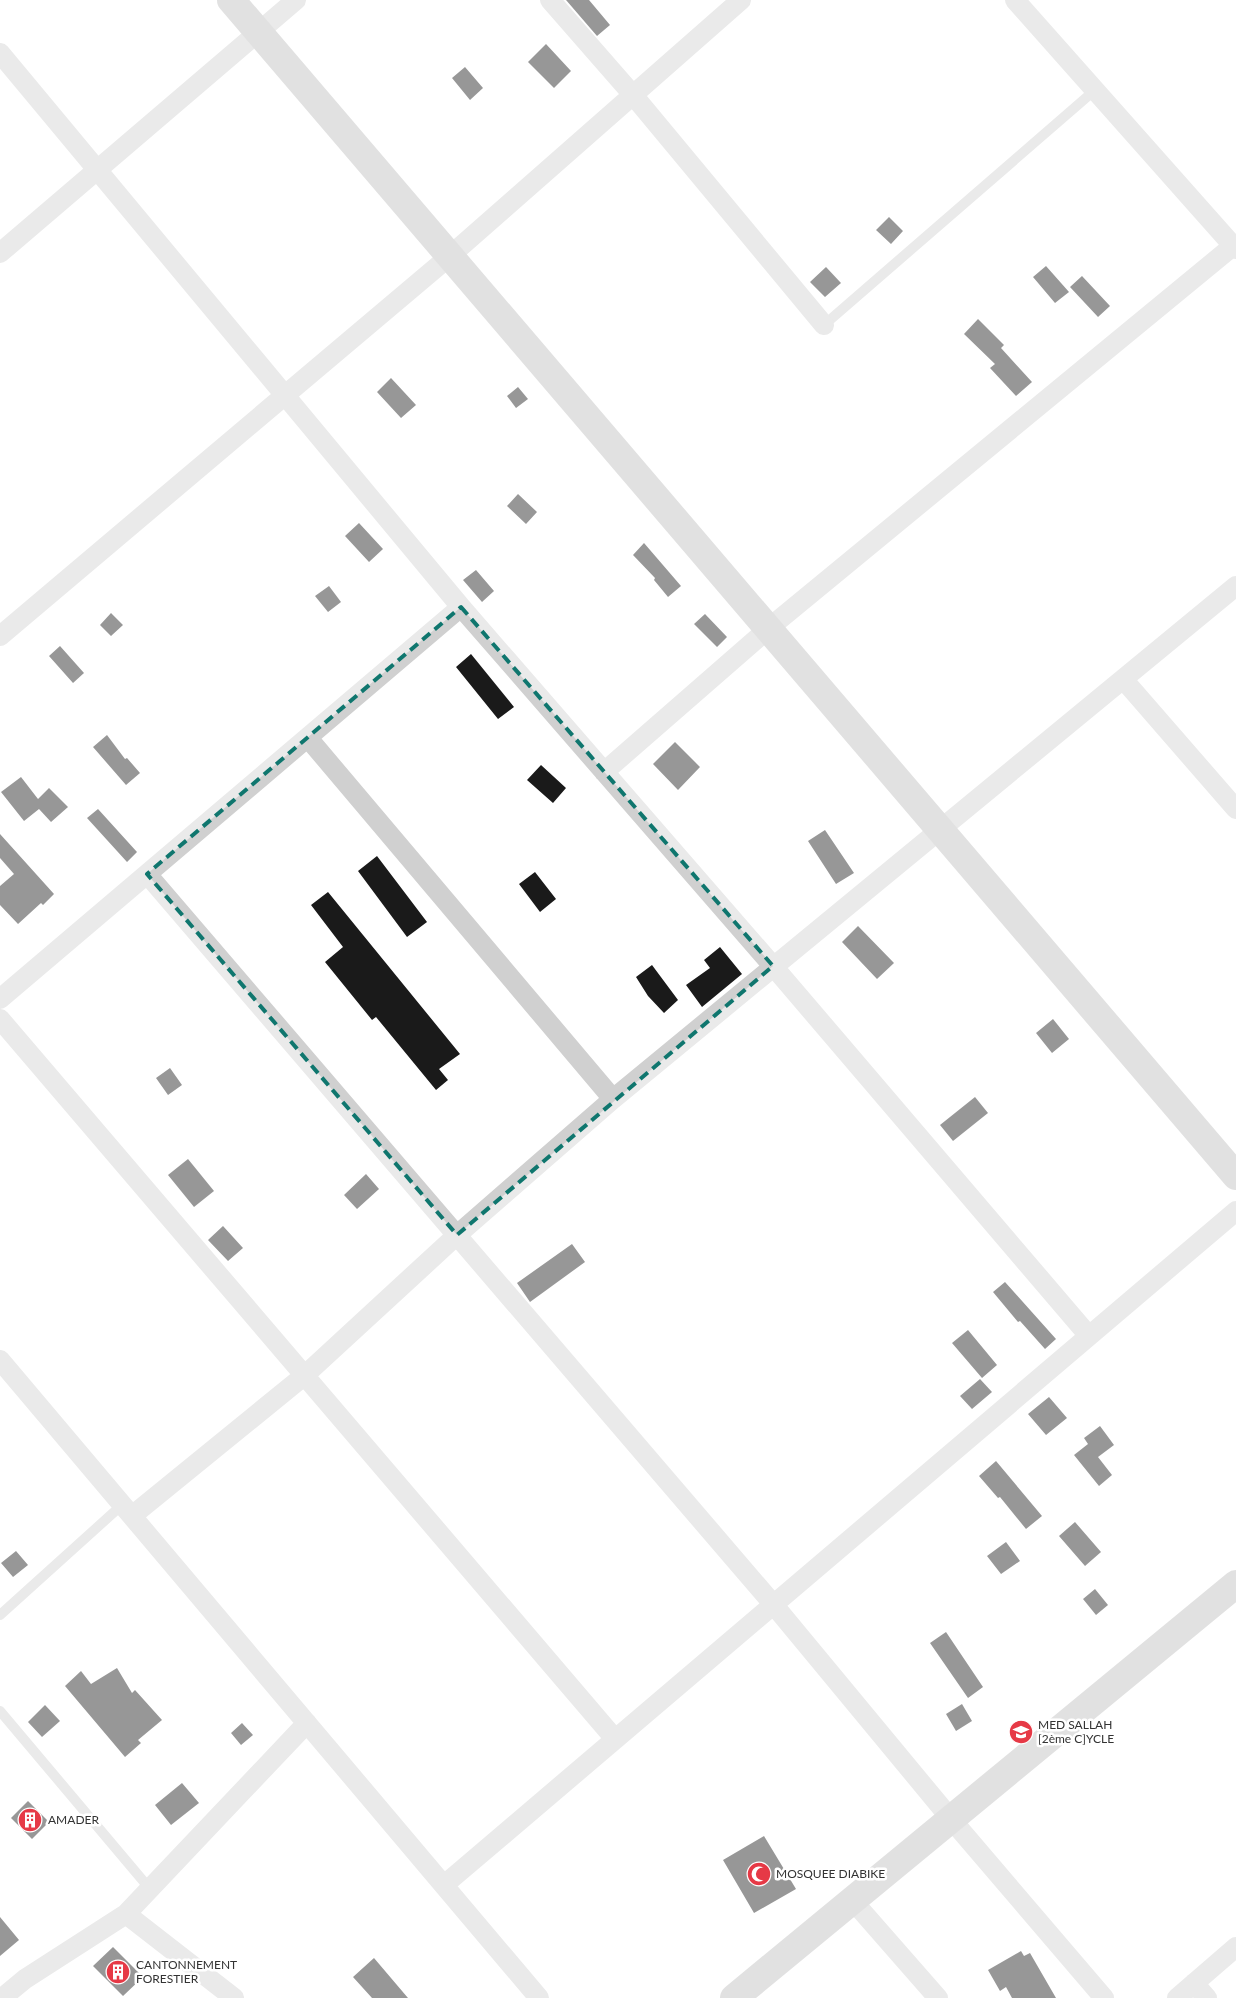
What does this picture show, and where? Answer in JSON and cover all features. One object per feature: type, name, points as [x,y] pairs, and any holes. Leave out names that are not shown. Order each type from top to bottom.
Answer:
[{"type":"street","points":[[231,0],[1236,1176]]},
{"type":"street","points":[[0,253],[296,0]]},
{"type":"street","points":[[550,0],[633,95],[824,325]]},
{"type":"street","points":[[0,636],[450,254],[741,0]]},
{"type":"street","points":[[604,772],[769,628],[1235,247],[1015,0]]},
{"type":"street","points":[[0,53],[96,171],[285,394],[461,607],[773,966],[1089,1336]]},
{"type":"street","points":[[128,1510],[305,1375],[457,1235],[613,1099],[1236,586]]},
{"type":"street","points":[[0,999],[461,607]]},
{"type":"street","points":[[1124,679],[1236,809]]},
{"type":"street","points":[[308,738],[613,1099]]},
{"type":"street","points":[[147,874],[774,1604],[951,1819],[1104,1998]]},
{"type":"street","points":[[0,1019],[616,1739]]},
{"type":"street","points":[[444,1885],[1236,1211]]},
{"type":"street","points":[[2,1365],[128,1510],[539,1998]]},
{"type":"street","points":[[734,1998],[1236,1584]]},
{"type":"street","points":[[2,1998],[25,1979],[126,1914],[307,1723]]},
{"type":"street","points":[[853,1901],[938,1998]]},
{"type":"street","points":[[126,1914],[234,1998]]},
{"type":"street","points":[[1177,1998],[1236,1947]]},
{"type":"street","points":[[1194,1983],[1207,1998]]},
{"type":"lane","points":[[824,325],[1095,90]]},
{"type":"lane","points":[[0,1615],[128,1510]]},
{"type":"lane","points":[[0,1711],[150,1889]]},
{"type":"highlighted area","points":[[461,607],[773,966],[457,1235],[147,874]]},
{"type":"building","points":[[566,0],[589,0],[610,25],[597,36]]},
{"type":"building","points":[[546,44],[571,71],[554,88],[528,62]]},
{"type":"building","points":[[465,67],[483,88],[470,100],[452,78]]},
{"type":"building","points":[[889,217],[903,231],[891,244],[876,230]]},
{"type":"building","points":[[1046,266],[1069,292],[1055,303],[1033,277]]},
{"type":"building","points":[[826,267],[841,283],[825,297],[810,282]]},
{"type":"building","points":[[1082,276],[1110,306],[1098,317],[1070,287]]},
{"type":"building","points":[[978,319],[1004,345],[1001,348],[1032,382],[1016,396],[990,368],[995,364],[964,334]]},
{"type":"building","points":[[391,378],[416,405],[401,418],[377,392]]},
{"type":"building","points":[[518,387],[528,399],[516,408],[507,396]]},
{"type":"building","points":[[518,494],[537,512],[526,524],[507,506]]},
{"type":"building","points":[[359,523],[383,549],[369,562],[345,536]]},
{"type":"building","points":[[644,543],[681,586],[668,597],[654,580],[655,578],[633,555]]},
{"type":"building","points":[[476,570],[494,591],[482,602],[463,580]]},
{"type":"building","points":[[329,586],[341,602],[328,612],[315,596]]},
{"type":"building","points":[[111,613],[123,625],[111,636],[100,625]]},
{"type":"building","points":[[705,614],[727,637],[717,647],[694,624]]},
{"type":"building","points":[[60,646],[84,673],[73,683],[49,656]]},
{"type":"building","points":[[471,654],[514,707],[498,719],[456,667]]},
{"type":"building","points":[[107,735],[125,759],[127,758],[140,773],[126,785],[93,747]]},
{"type":"building","points":[[675,742],[700,767],[678,790],[653,764]]},
{"type":"building","points":[[541,765],[566,788],[553,803],[527,780]]},
{"type":"building","points":[[21,777],[38,799],[49,788],[68,807],[51,822],[39,809],[24,821],[1,792]]},
{"type":"building","points":[[98,809],[137,852],[127,862],[87,818]]},
{"type":"building","points":[[825,830],[854,873],[836,884],[808,841]]},
{"type":"building","points":[[0,834],[54,894],[18,924],[0,905],[0,886],[14,874],[0,858]]},
{"type":"building","points":[[377,856],[427,922],[407,937],[358,871]]},
{"type":"building","points":[[535,872],[556,899],[540,912],[519,884]]},
{"type":"building","points":[[328,892],[460,1054],[439,1069],[448,1080],[436,1090],[376,1017],[372,1020],[325,962],[343,947],[311,905]]},
{"type":"building","points":[[858,926],[894,963],[877,979],[842,942]]},
{"type":"building","points":[[720,947],[742,974],[702,1007],[686,985],[710,968],[704,960]]},
{"type":"building","points":[[652,965],[678,1000],[664,1013],[648,996],[636,977]]},
{"type":"building","points":[[1053,1019],[1069,1039],[1052,1053],[1036,1033]]},
{"type":"building","points":[[170,1068],[182,1085],[168,1095],[156,1078]]},
{"type":"building","points":[[975,1097],[988,1113],[953,1141],[940,1125]]},
{"type":"building","points":[[188,1159],[214,1191],[194,1207],[168,1175]]},
{"type":"building","points":[[366,1174],[379,1189],[357,1209],[344,1195]]},
{"type":"building","points":[[223,1226],[243,1248],[228,1261],[208,1240]]},
{"type":"building","points":[[572,1244],[585,1262],[530,1302],[517,1283]]},
{"type":"building","points":[[1005,1282],[1056,1339],[1045,1349],[1020,1321],[1018,1322],[993,1292]]},
{"type":"building","points":[[968,1330],[997,1365],[982,1378],[952,1343]]},
{"type":"building","points":[[980,1379],[992,1392],[972,1409],[960,1396]]},
{"type":"building","points":[[1049,1397],[1067,1418],[1046,1435],[1028,1414]]},
{"type":"building","points":[[1100,1426],[1114,1445],[1098,1457],[1112,1475],[1099,1486],[1074,1455],[1088,1444],[1084,1438]]},
{"type":"building","points":[[996,1461],[1042,1516],[1026,1529],[1000,1497],[998,1498],[979,1476]]},
{"type":"building","points":[[1075,1522],[1101,1552],[1085,1566],[1059,1536]]},
{"type":"building","points":[[1006,1542],[1020,1561],[1001,1574],[987,1556]]},
{"type":"building","points":[[16,1551],[28,1565],[13,1577],[1,1563]]},
{"type":"building","points":[[1095,1589],[1108,1605],[1096,1615],[1083,1599]]},
{"type":"building","points":[[946,1632],[983,1687],[968,1698],[930,1643]]},
{"type":"building","points":[[117,1668],[132,1693],[135,1690],[162,1720],[138,1740],[141,1743],[125,1757],[65,1686],[81,1671],[91,1684]]},
{"type":"building","points":[[962,1704],[972,1721],[956,1731],[946,1714]]},
{"type":"building","points":[[45,1705],[60,1721],[42,1737],[28,1722]]},
{"type":"building","points":[[242,1723],[253,1735],[241,1745],[231,1733]]},
{"type":"building","points":[[182,1783],[199,1803],[171,1825],[155,1805]]},
{"type":"building","name":"AMADER","points":[[28,1801],[49,1822],[32,1839],[11,1818]]},
{"type":"building","name":"MOSQUEE DIABIKE","points":[[764,1836],[796,1889],[754,1913],[723,1860]]},
{"type":"building","points":[[0,1917],[19,1940],[0,1956]]},
{"type":"building","name":"CANTONNEMENT FORESTIER","points":[[113,1947],[143,1977],[123,1996],[93,1966]]},
{"type":"building","points":[[1021,1951],[1024,1956],[1030,1953],[1056,1998],[1012,1998],[1006,1987],[1000,1991],[988,1970]]},
{"type":"building","points":[[374,1958],[408,1998],[372,1998],[353,1977]]},
{"type":"place","name":"MED SALLAH [2ème C]YCLE","points":[[1021,1732]]},
{"type":"place","name":"AMADER","points":[[30,1820]]},
{"type":"place","name":"MOSQUEE DIABIKE","points":[[759,1874]]},
{"type":"place","name":"CANTONNEMENT FORESTIER","points":[[118,1972]]}]
